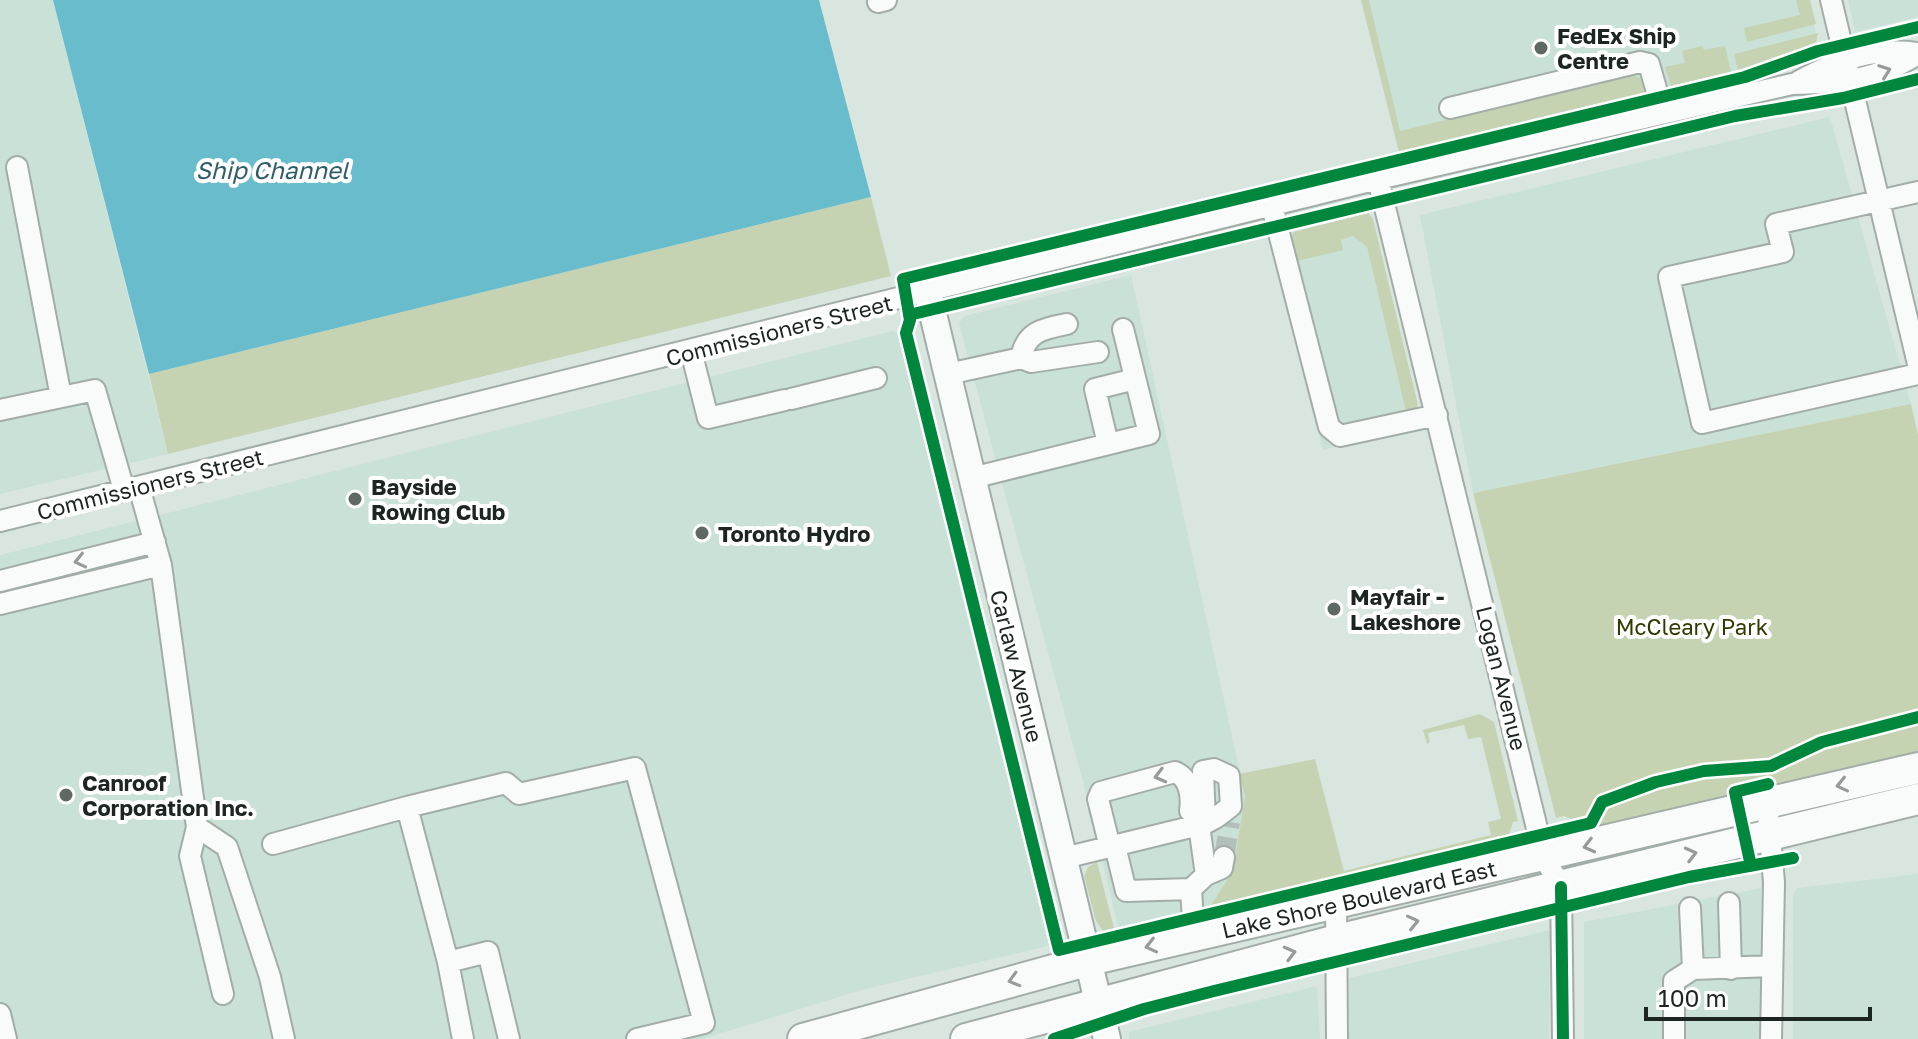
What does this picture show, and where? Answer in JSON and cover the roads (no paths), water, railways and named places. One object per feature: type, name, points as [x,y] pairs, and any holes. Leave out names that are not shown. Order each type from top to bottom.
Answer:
[{"type":"highway","name":"Lake Shore Boulevard East","points":[[803,1039],[1090,960],[1918,768]]},
{"type":"highway","name":"Lake Shore Boulevard East","points":[[966,1039],[1337,940],[1918,799]]},
{"type":"main road","name":"Carlaw Avenue","points":[[928,293],[1101,1003],[1107,1039]]},
{"type":"street","points":[[1831,0],[1917,352]]},
{"type":"street","name":"Commissioners Street","points":[[1792,84],[1844,58],[1891,50],[1918,54]]},
{"type":"street","name":"Commissioners Street","points":[[0,521],[1378,179],[1792,84],[1850,82],[1891,71],[1918,54]]},
{"type":"street","points":[[1450,108],[1640,62],[1649,64],[1654,71],[1663,113]]},
{"type":"street","points":[[17,167],[61,397]]},
{"type":"street","name":"Logan Avenue","points":[[1378,179],[1544,857],[1561,887],[1563,1039]]},
{"type":"street","points":[[1918,192],[1776,224],[1783,252],[1669,277],[1702,423],[1918,374]]},
{"type":"street","points":[[1272,206],[1329,427],[1340,436],[1437,415]]},
{"type":"street","points":[[1021,358],[1027,339],[1035,331],[1067,324]]},
{"type":"street","points":[[972,478],[1149,434],[1123,329]]},
{"type":"street","points":[[691,351],[708,421],[876,378]]},
{"type":"street","points":[[948,374],[1021,358],[1031,362],[1098,352]]},
{"type":"street","points":[[1108,444],[1095,389],[1135,379]]},
{"type":"street","points":[[0,410],[95,390],[155,542],[161,565],[197,827],[190,856],[223,994]]},
{"type":"street","points":[[0,581],[155,542]]},
{"type":"street","points":[[0,604],[161,565]]},
{"type":"street","points":[[273,844],[506,783],[519,794],[635,768],[704,1023],[637,1039]]},
{"type":"street","points":[[1206,875],[1211,821],[1192,799],[1186,780],[1175,772],[1101,792],[1098,799],[1126,891],[1191,889],[1206,875],[1222,868],[1224,857]]},
{"type":"street","points":[[1767,803],[1774,882],[1771,1039]]},
{"type":"street","points":[[407,807],[448,962],[463,1039]]},
{"type":"street","points":[[1064,858],[1211,821]]},
{"type":"street","points":[[197,827],[227,847],[270,977],[284,1039]]},
{"type":"street","points":[[1191,889],[1194,936]]},
{"type":"street","points":[[1729,903],[1731,969]]},
{"type":"street","points":[[1336,904],[1337,1039]]},
{"type":"street","points":[[1690,908],[1693,969]]},
{"type":"street","points":[[448,962],[488,952],[509,1039]]},
{"type":"street","points":[[1674,1039],[1674,981],[1693,969],[1772,966]]},
{"type":"street","points":[[0,1014],[6,1039]]},
{"type":"water","name":"Ship Channel","points":[[53,0],[819,0],[871,197],[149,374]]},
{"type":"tunnel","points":[[1224,857],[1230,822]]},
{"type":"place","name":"FedEx Ship Centre","points":[[1541,48]]},
{"type":"place","name":"Bayside Rowing Club","points":[[355,499]]},
{"type":"place","name":"Toronto Hydro","points":[[702,533]]},
{"type":"place","name":"Mayfair - Lakeshore","points":[[1334,609]]},
{"type":"place","name":"Canroof Corporation Inc.","points":[[66,795]]},
{"type":"park label","name":"McCleary Park","points":[[1692,626]]}]
